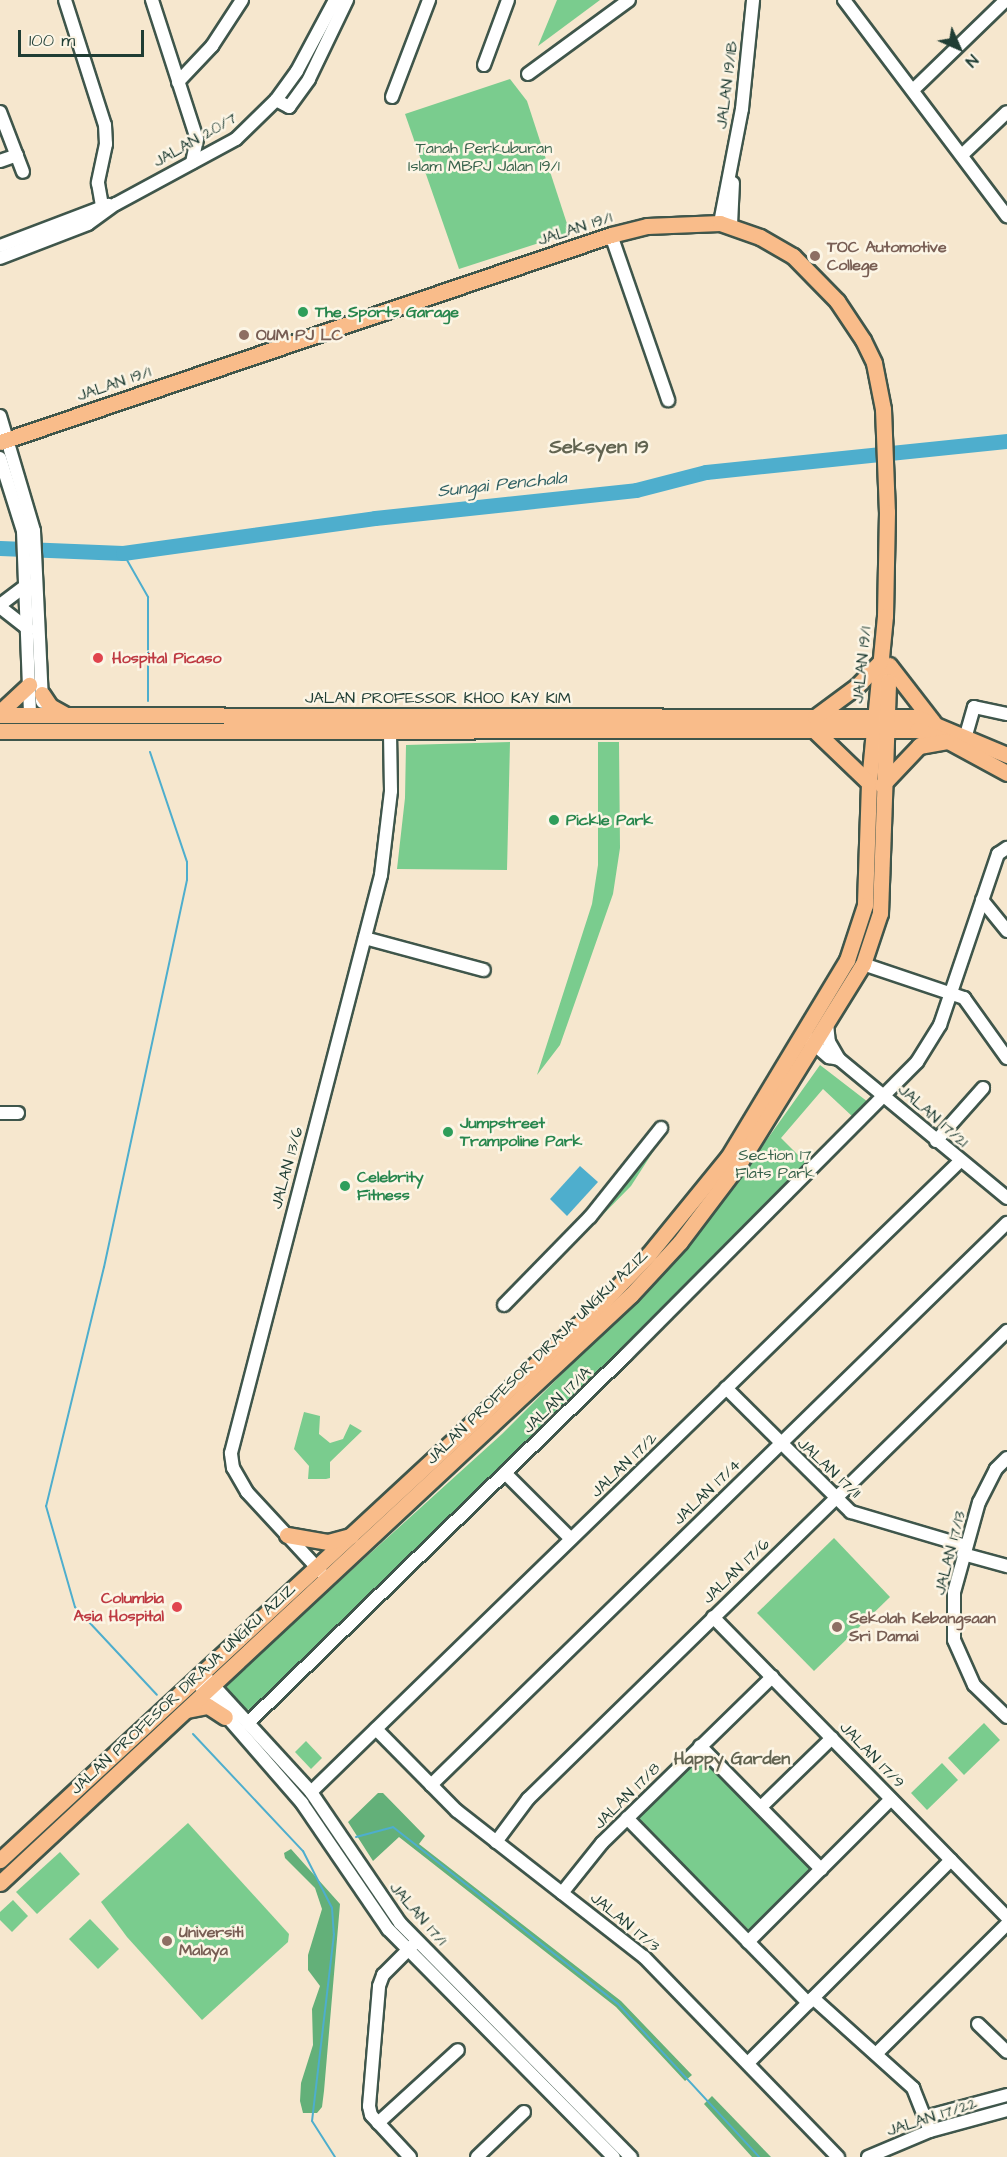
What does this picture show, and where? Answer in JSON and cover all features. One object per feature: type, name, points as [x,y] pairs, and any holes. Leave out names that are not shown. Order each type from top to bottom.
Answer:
[{"type":"main road","name":"JALAN 19/1","points":[[4,441],[611,235],[647,226],[726,224],[793,256],[837,301],[874,363],[885,434],[886,474],[885,663],[880,724]]},
{"type":"main road","points":[[933,722],[885,663],[815,724],[876,784],[919,746],[948,741]]},
{"type":"main road","points":[[0,714],[29,685]]},
{"type":"main road","points":[[42,694],[50,706],[66,715]]},
{"type":"main road","name":"JALAN PROFESSOR KHOO KAY KIM","points":[[0,714],[37,717],[66,715],[880,724]]},
{"type":"main road","points":[[0,730],[23,727],[37,717],[74,731]]},
{"type":"main road","points":[[880,724],[933,722],[1007,755]]},
{"type":"main road","name":"JALAN PROFESSOR KHOO KAY KIM","points":[[0,730],[390,730],[815,724]]},
{"type":"main road","points":[[880,724],[917,730],[948,741],[1007,773]]},
{"type":"main road","name":"JALAN PROFESOR DIRAJA UNGKU AZIZ","points":[[0,1860],[204,1683],[570,1354],[680,1242],[739,1164],[813,1045],[820,1021],[847,960],[865,904],[880,724]]},
{"type":"main road","name":"JALAN PROFESOR DIRAJA UNGKU AZIZ","points":[[323,1574],[353,1535],[530,1372],[649,1254],[728,1156],[820,1021],[863,964],[881,901],[876,784]]},
{"type":"main road","points":[[287,1535],[328,1542],[353,1535]]},
{"type":"main road","name":"JALAN PROFESOR DIRAJA UNGKU AZIZ","points":[[0,1883],[182,1713],[204,1683]]},
{"type":"main road","points":[[182,1713],[194,1706],[208,1706],[225,1717]]},
{"type":"street","points":[[64,0],[105,125],[106,144],[98,183],[102,206]]},
{"type":"street","points":[[152,0],[197,139],[192,162]]},
{"type":"street","points":[[178,82],[212,46],[242,0]]},
{"type":"street","name":"JALAN 20/7","points":[[0,258],[88,224],[116,204],[236,139],[276,100],[317,39],[335,0]]},
{"type":"street","points":[[276,100],[289,107],[309,79],[347,0]]},
{"type":"street","points":[[392,97],[429,0]]},
{"type":"street","points":[[484,65],[508,0]]},
{"type":"street","points":[[528,74],[629,0]]},
{"type":"street","name":"JALAN 19/1B","points":[[726,224],[753,0]]},
{"type":"street","points":[[844,0],[1007,216]]},
{"type":"street","points":[[913,90],[1006,0]]},
{"type":"street","points":[[0,111],[23,172]]},
{"type":"street","points":[[962,155],[1007,112]]},
{"type":"street","points":[[197,139],[214,151]]},
{"type":"street","points":[[0,161],[17,155]]},
{"type":"street","name":"JALAN 20/7","points":[[0,246],[102,206],[116,204]]},
{"type":"street","points":[[611,235],[668,400]]},
{"type":"street","points":[[0,416],[4,441],[29,531],[32,586],[39,621],[42,694],[37,717]]},
{"type":"street","points":[[0,458],[29,531]]},
{"type":"street","points":[[0,606],[32,586]]},
{"type":"street","points":[[32,586],[27,606],[29,685],[37,717]]},
{"type":"street","points":[[0,606],[27,606]]},
{"type":"street","points":[[0,606],[28,630]]},
{"type":"street","points":[[27,606],[39,621]]},
{"type":"street","points":[[966,735],[974,707],[1007,714]]},
{"type":"street","name":"JALAN 13/6","points":[[323,1574],[238,1479],[231,1453],[365,938],[387,836],[390,730]]},
{"type":"street","name":"JALAN 17/1A","points":[[248,1723],[505,1473],[884,1096],[930,1045],[951,992],[998,854],[1007,848]]},
{"type":"street","points":[[982,900],[1007,931]]},
{"type":"street","points":[[365,938],[484,970]]},
{"type":"street","points":[[863,964],[951,992],[971,1003],[1007,1058]]},
{"type":"street","name":"JALAN 17/21","points":[[820,1021],[839,1059]]},
{"type":"street","name":"JALAN 17/21","points":[[813,1045],[839,1059],[960,1161],[1005,1194]]},
{"type":"street","points":[[936,1141],[983,1088]]},
{"type":"street","points":[[0,1113],[18,1113]]},
{"type":"street","points":[[504,1305],[590,1217],[661,1128]]},
{"type":"street","name":"JALAN 17/2","points":[[311,1792],[960,1161]]},
{"type":"street","name":"JALAN 17/4","points":[[430,1785],[1007,1223]]},
{"type":"street","name":"JALAN 17/6","points":[[496,1842],[528,1798],[1007,1331]]},
{"type":"street","name":"JALAN 17/11","points":[[726,1388],[833,1499],[851,1512],[1007,1566]]},
{"type":"street","name":"JALAN 17/13","points":[[1007,1458],[986,1488],[964,1550],[954,1592],[954,1640],[974,1685],[1007,1718]]},
{"type":"street","points":[[505,1473],[571,1539]]},
{"type":"street","name":"JALAN 17/9","points":[[713,1617],[1007,1917]]},
{"type":"street","name":"JALAN 17/8","points":[[562,1893],[593,1854],[627,1818],[772,1677]]},
{"type":"street","name":"JALAN 17/1","points":[[204,1683],[248,1723],[311,1792],[413,1946],[614,2157]]},
{"type":"street","name":"JALAN 17/1","points":[[204,1683],[225,1717],[302,1803],[373,1910],[631,2157]]},
{"type":"street","name":"JALAN 17/3","points":[[376,1729],[430,1785],[496,1842],[644,1957],[838,2157]]},
{"type":"street","points":[[761,1807],[832,1738]]},
{"type":"street","points":[[700,1746],[822,1869]]},
{"type":"street","points":[[748,1942],[891,1799]]},
{"type":"street","points":[[627,1818],[748,1942],[913,2088],[930,2131]]},
{"type":"street","points":[[748,2063],[951,1860]]},
{"type":"street","points":[[876,2054],[1007,1924]]},
{"type":"street","points":[[410,2157],[378,2123],[369,2106],[379,1986],[383,1975],[413,1946]]},
{"type":"street","points":[[978,2024],[1004,2044]]},
{"type":"street","points":[[378,2123],[458,2050]]},
{"type":"street","points":[[926,2117],[1007,2095]]},
{"type":"street","name":"JALAN 17/22","points":[[868,2157],[930,2131],[1007,2110]]},
{"type":"street","points":[[477,2157],[524,2112]]},
{"type":"green space","points":[[557,0],[600,0],[538,46]]},
{"type":"green space","name":"Tanah Perkuburan Islam MBPJ Jalan 19/1","points":[[510,79],[527,101],[570,233],[459,269],[405,114]]},
{"type":"green space","points":[[510,742],[507,870],[397,869],[405,798],[406,745]]},
{"type":"green space","points":[[598,742],[619,742],[620,848],[613,894],[560,1045],[537,1075],[592,904],[598,865]]},
{"type":"green space","name":"Section 17 Flats Park","points":[[820,1065],[868,1102],[853,1117],[823,1089],[781,1138],[807,1164],[565,1405],[251,1709],[247,1710],[227,1689],[227,1683],[502,1434],[644,1292],[746,1169]]},
{"type":"green space","points":[[648,1133],[660,1141],[631,1186],[512,1307],[512,1285],[585,1212]]},
{"type":"green space","points":[[304,1412],[320,1416],[319,1434],[330,1443],[343,1439],[350,1424],[362,1431],[330,1462],[330,1478],[308,1479],[309,1466],[294,1449]]},
{"type":"green space","points":[[834,1538],[890,1597],[814,1671],[757,1613]]},
{"type":"green space","points":[[984,1723],[1000,1740],[964,1775],[948,1758]]},
{"type":"green space","points":[[306,1741],[322,1758],[311,1769],[295,1752]]},
{"type":"green space","points":[[700,1755],[815,1869],[752,1933],[637,1819]]},
{"type":"green space","points":[[942,1763],[958,1780],[927,1810],[911,1793]]},
{"type":"green space","points":[[378,1793],[383,1793],[425,1836],[419,1844],[621,2001],[692,2075],[685,2081],[616,2007],[399,1837],[373,1861],[348,1822]]},
{"type":"green space","points":[[188,1823],[289,1934],[288,1942],[202,2020],[127,1937],[101,1902]]},
{"type":"green space","points":[[291,1849],[340,1904],[324,2091],[322,2107],[317,2113],[303,2113],[300,2101],[301,2083],[313,2045],[312,2009],[320,1986],[308,1970],[308,1955],[322,1909],[315,1888],[285,1858],[284,1853]]},
{"type":"green space","points":[[60,1852],[80,1874],[37,1914],[16,1892]]},
{"type":"green space","points":[[13,1900],[28,1916],[12,1932],[0,1920],[0,1912]]},
{"type":"green space","points":[[90,1919],[119,1949],[98,1969],[69,1939]]},
{"type":"green space","points":[[712,2096],[771,2157],[752,2157],[704,2104]]},
{"type":"water","points":[[580,1166],[598,1182],[567,1216],[550,1199]]},
{"type":"waterway","name":"Sungai Penchala","points":[[0,548],[123,553],[375,518],[636,490],[706,472],[1007,441]]},
{"type":"waterway","points":[[123,553],[148,597],[148,701]]},
{"type":"waterway","points":[[150,752],[187,862],[187,880],[104,1267],[46,1506],[75,1607],[157,1695]]},
{"type":"waterway","points":[[193,1734],[303,1851],[332,1908],[334,1934],[312,2121],[335,2157]]},
{"type":"waterway","points":[[356,1837],[393,1827],[618,2004],[759,2157]]},
{"type":"place","name":"TOC Automotive College","points":[[815,256]]},
{"type":"place","name":"The Sports Garage","points":[[303,312]]},
{"type":"place","name":"OUM PJ LC","points":[[244,335]]},
{"type":"place","name":"Hospital Picaso","points":[[98,658]]},
{"type":"place","name":"Pickle Park","points":[[554,820]]},
{"type":"place","name":"Jumpstreet Trampoline Park","points":[[448,1132]]},
{"type":"place","name":"Celebrity Fitness","points":[[345,1186]]},
{"type":"place","name":"Columbia Asia Hospital","points":[[177,1607]]},
{"type":"place","name":"Sekolah Kebangsaan Sri Damai","points":[[837,1627]]},
{"type":"place","name":"Universiti Malaya","points":[[167,1941]]},
{"type":"district","name":"Seksyen 19","points":[[599,447]]},
{"type":"district","name":"Happy Garden","points":[[732,1759]]}]
